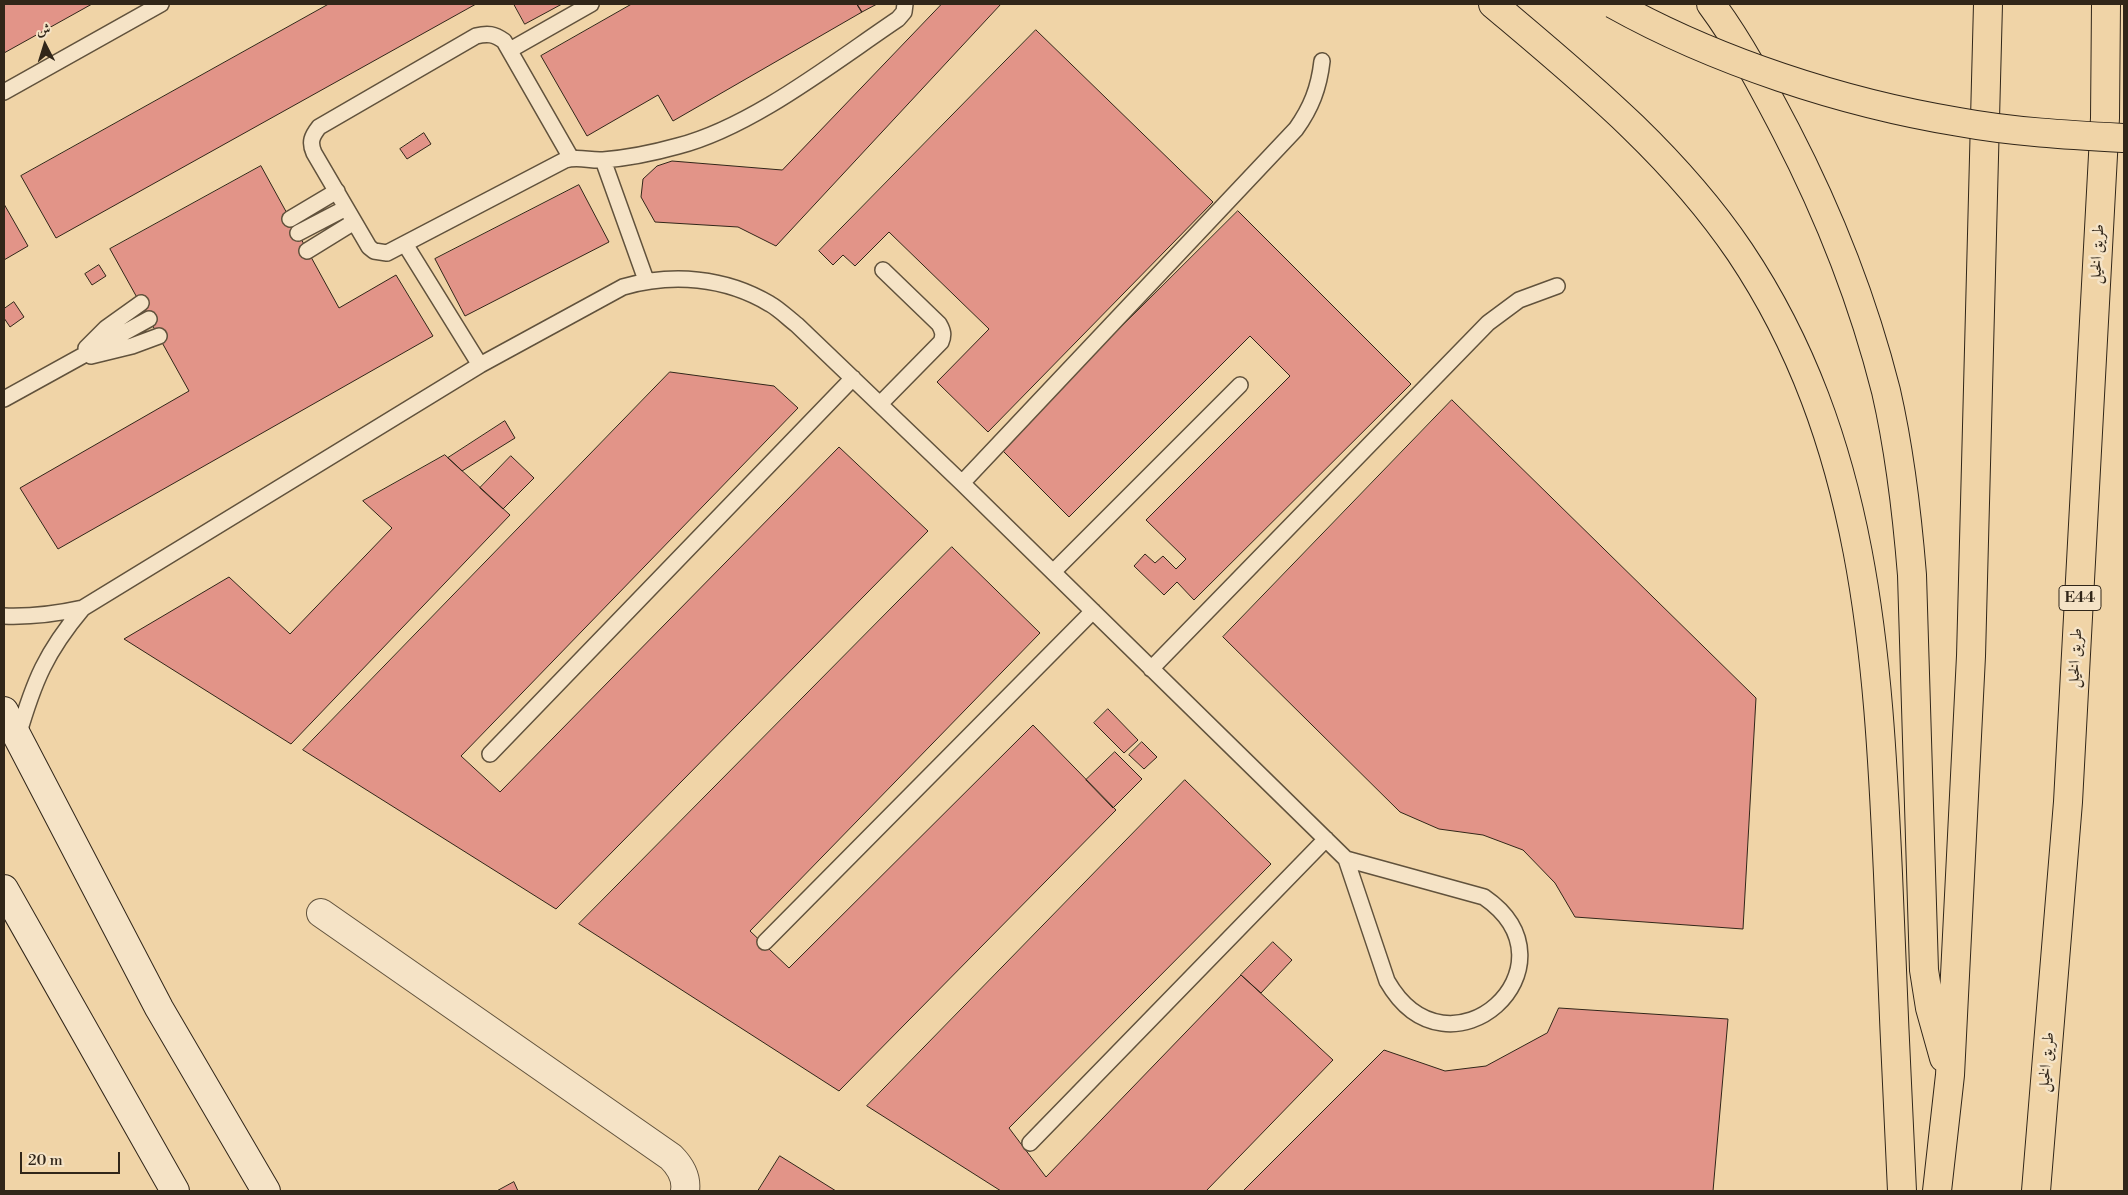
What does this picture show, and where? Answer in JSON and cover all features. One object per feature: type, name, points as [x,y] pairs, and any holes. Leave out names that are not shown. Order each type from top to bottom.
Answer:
[{"type":"highway","points":[[1493,4],[1610,102],[1656,148],[1700,198],[1739,250],[1765,291],[1788,334],[1826,425],[1852,520],[1869,622],[1876,688],[1885,821],[1902,1191]]},
{"type":"highway","points":[[1613,4],[1710,50],[1791,80],[1874,105],[1959,122],[2045,133],[2124,138]]},
{"type":"highway","points":[[1711,4],[1750,63],[1828,218],[1865,317],[1886,393],[1898,453],[1907,514],[1912,575],[1924,970],[1939,1045],[1950,1075]]},
{"type":"highway","points":[[1937,1191],[1950,1075],[1971,656],[1988,4]]},
{"type":"highway","name":"طريق الخيل","points":[[2036,1191],[2069,792],[2105,118],[2106,4]]},
{"type":"street","points":[[4,711],[159,1008],[266,1191]]},
{"type":"street","points":[[4,889],[175,1191]]},
{"type":"street","points":[[321,913],[672,1157],[679,1165],[684,1176],[685,1191]]},
{"type":"lane","points":[[4,92],[160,4]]},
{"type":"lane","points":[[510,50],[591,4]]},
{"type":"lane","points":[[571,158],[510,50],[496,36],[486,34],[476,36],[319,127],[311,139],[311,146],[369,246],[374,251],[387,253],[571,158],[603,160],[642,155],[680,146],[717,132],[753,114],[898,19],[904,12],[905,4]]},
{"type":"lane","points":[[962,483],[1296,129],[1307,114],[1315,98],[1322,61]]},
{"type":"lane","points":[[603,160],[646,280]]},
{"type":"lane","points":[[290,219],[337,191]]},
{"type":"lane","points":[[298,233],[346,208]]},
{"type":"lane","points":[[307,251],[354,222]]},
{"type":"lane","points":[[405,244],[480,365]]},
{"type":"lane","points":[[880,404],[943,338],[942,328],[939,324],[883,270]]},
{"type":"lane","points":[[18,736],[36,680],[48,654],[64,630],[83,608],[480,365],[623,287],[646,280],[679,278],[710,281],[741,290],[770,304],[797,325],[962,483],[1346,859],[1388,981],[1396,997],[1410,1010],[1424,1018],[1441,1023],[1458,1023],[1474,1020],[1490,1012],[1503,1000],[1515,978],[1519,953],[1516,936],[1509,921],[1499,907],[1484,897],[1346,859]]},
{"type":"lane","points":[[1151,669],[1488,324],[1520,300],[1538,291],[1557,286]]},
{"type":"lane","points":[[77,359],[106,328],[141,303]]},
{"type":"lane","points":[[4,399],[148,319]]},
{"type":"lane","points":[[77,359],[105,354],[159,336]]},
{"type":"lane","points":[[490,754],[853,378]]},
{"type":"lane","points":[[1053,572],[1240,385]]},
{"type":"lane","points":[[4,616],[54,615],[83,608]]},
{"type":"lane","points":[[765,942],[1093,611]]},
{"type":"lane","points":[[1030,1143],[1326,839]]},
{"type":"building","points":[[4,4],[92,4],[4,53]]},
{"type":"building","points":[[329,4],[476,4],[56,238],[21,176]]},
{"type":"building","points":[[514,4],[562,4],[525,24]]},
{"type":"building","points":[[632,4],[857,4],[862,12],[673,121],[658,95],[587,136],[541,56]]},
{"type":"building","points":[[857,4],[877,4],[862,12]]},
{"type":"building","points":[[942,4],[1001,4],[776,246],[738,227],[655,222],[641,197],[643,179],[657,166],[672,161],[782,170]]},
{"type":"building","points":[[1036,30],[1213,202],[988,432],[937,382],[989,329],[889,232],[855,266],[843,255],[833,265],[819,251]]},
{"type":"building","points":[[424,133],[431,144],[407,159],[400,149]]},
{"type":"building","points":[[261,166],[339,308],[396,275],[433,336],[58,549],[20,488],[189,391],[110,249]]},
{"type":"building","points":[[579,185],[609,242],[465,316],[435,259]]},
{"type":"building","points":[[4,204],[28,246],[4,260]]},
{"type":"building","points":[[1238,211],[1411,384],[1194,600],[1177,582],[1164,595],[1134,566],[1145,554],[1155,563],[1163,556],[1176,569],[1186,559],[1146,520],[1290,376],[1250,336],[1069,517],[1000,448]]},
{"type":"building","points":[[99,265],[106,276],[92,285],[85,274]]},
{"type":"building","points":[[14,302],[24,317],[10,327],[4,318],[4,309]]},
{"type":"building","points":[[670,372],[774,386],[798,408],[461,756],[500,792],[839,447],[928,531],[556,909],[303,750]]},
{"type":"building","points":[[1452,400],[1756,698],[1743,929],[1575,917],[1555,883],[1523,850],[1483,835],[1439,829],[1400,812],[1223,637]]},
{"type":"building","points":[[505,421],[515,438],[462,471],[448,458]]},
{"type":"building","points":[[445,455],[510,515],[291,744],[124,639],[229,577],[290,634],[392,528],[363,501]]},
{"type":"building","points":[[511,456],[534,478],[503,509],[480,488]]},
{"type":"building","points":[[952,547],[1040,633],[750,931],[789,968],[1033,725],[1116,810],[839,1091],[579,924]]},
{"type":"building","points":[[1108,709],[1138,740],[1124,753],[1094,723]]},
{"type":"building","points":[[1142,742],[1157,757],[1144,769],[1129,755]]},
{"type":"building","points":[[1115,752],[1142,779],[1113,808],[1086,780]]},
{"type":"building","points":[[1185,780],[1271,864],[1009,1128],[1046,1177],[1241,975],[1333,1060],[1206,1191],[1001,1191],[867,1106]]},
{"type":"building","points":[[1273,942],[1292,960],[1261,993],[1241,975]]},
{"type":"building","points":[[1559,1008],[1728,1019],[1713,1191],[1243,1191],[1384,1050],[1445,1071],[1486,1066],[1547,1033]]},
{"type":"building","points":[[780,1156],[836,1191],[758,1191]]},
{"type":"building","points":[[514,1182],[518,1191],[497,1191]]}]
